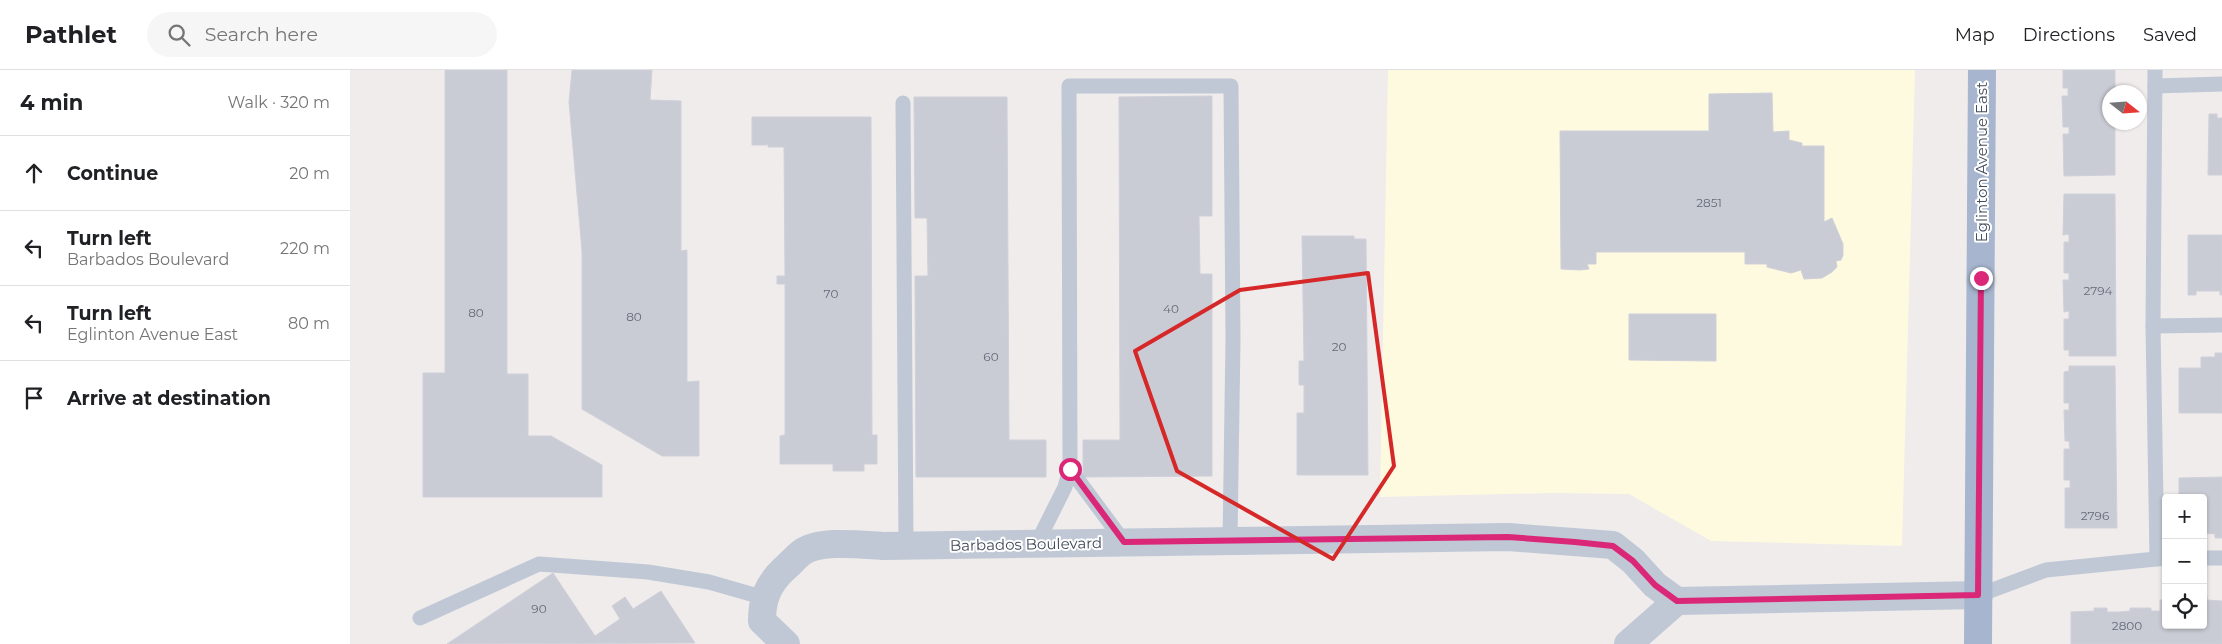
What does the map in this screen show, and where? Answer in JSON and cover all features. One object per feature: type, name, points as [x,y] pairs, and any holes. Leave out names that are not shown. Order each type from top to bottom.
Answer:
[{"type":"main road","name":"Eglinton Avenue East","points":[[1978,644],[1982,70]]},
{"type":"street","name":"Barbados Boulevard","points":[[785,644],[762,621],[762,608],[771,581],[802,552],[812,547],[830,544],[906,545],[1508,537],[1613,546],[1633,561],[1655,585],[1677,601]]},
{"type":"street","points":[[1628,644],[1677,601],[1978,595]]},
{"type":"lane","points":[[1978,595],[2046,570],[2161,558],[2153,326],[2155,70]]},
{"type":"lane","points":[[2155,86],[2222,84]]},
{"type":"lane","points":[[1037,543],[1065,487],[1070,469],[1069,86],[1231,86],[1233,339],[1230,541]]},
{"type":"lane","points":[[903,103],[906,545]]},
{"type":"lane","points":[[2153,326],[2222,325]]},
{"type":"lane","points":[[1070,469],[1124,542]]},
{"type":"lane","points":[[2207,558],[2222,558]]},
{"type":"lane","points":[[420,618],[539,564],[648,572],[709,582],[765,598]]},
{"type":"highlighted area","points":[[1368,273],[1394,466],[1333,559],[1177,471],[1135,351],[1240,290]]},
{"type":"shaded area","points":[[1388,70],[1915,70],[1902,546],[1711,541],[1629,494],[1552,493],[1380,497]]},
{"type":"building","points":[[445,70],[507,70],[507,374],[528,374],[528,436],[551,436],[602,465],[602,497],[423,497],[423,373],[445,373]]},
{"type":"building","points":[[572,70],[652,70],[650,100],[681,101],[681,251],[687,250],[687,382],[699,381],[699,456],[662,456],[582,409],[582,251],[569,102]]},
{"type":"building","points":[[2063,70],[2115,70],[2115,85],[2102,85],[2102,130],[2115,130],[2115,175],[2064,176],[2063,134],[2069,134],[2069,127],[2063,127],[2062,96],[2068,96],[2068,88],[2063,88]]},
{"type":"building","points":[[1772,93],[1773,132],[1789,131],[1789,140],[1802,143],[1802,146],[1824,146],[1824,222],[1832,218],[1843,244],[1843,255],[1841,260],[1836,261],[1837,267],[1832,272],[1822,278],[1804,279],[1801,270],[1791,273],[1767,267],[1767,264],[1745,264],[1745,252],[1596,252],[1596,264],[1587,264],[1589,269],[1561,269],[1560,131],[1709,131],[1709,94]]},
{"type":"building","points":[[1212,96],[1212,216],[1199,216],[1200,274],[1212,274],[1212,476],[1083,477],[1083,440],[1120,440],[1119,97]]},
{"type":"building","points":[[914,97],[1007,97],[1009,440],[1046,440],[1046,477],[916,477],[915,276],[928,276],[927,218],[915,218]]},
{"type":"building","points":[[2209,114],[2217,114],[2217,118],[2222,118],[2222,175],[2208,175]]},
{"type":"building","points":[[752,117],[871,117],[872,435],[877,435],[877,464],[864,464],[864,471],[833,471],[833,464],[780,464],[780,436],[785,435],[785,284],[777,284],[777,276],[785,276],[784,147],[768,147],[768,143],[767,145],[752,145]]},
{"type":"building","points":[[2064,194],[2115,194],[2116,356],[2069,356],[2069,350],[2064,350],[2064,319],[2069,319],[2069,311],[2064,312],[2063,280],[2069,280],[2069,273],[2064,273],[2064,242],[2069,242],[2069,234],[2063,235]]},
{"type":"building","points":[[2188,235],[2222,235],[2222,295],[2220,295],[2220,291],[2196,291],[2196,295],[2188,295]]},
{"type":"building","points":[[1302,236],[1354,236],[1354,239],[1366,239],[1368,475],[1297,475],[1297,413],[1304,413],[1304,385],[1299,385],[1299,361],[1304,361]]},
{"type":"building","points":[[1629,314],[1716,314],[1716,361],[1629,360]]},
{"type":"building","points":[[2215,353],[2222,353],[2222,413],[2179,413],[2179,368],[2201,368],[2201,357],[2215,357]]},
{"type":"building","points":[[2069,366],[2115,366],[2117,528],[2065,528],[2065,488],[2070,488],[2070,480],[2064,480],[2064,449],[2070,449],[2069,441],[2065,441],[2064,410],[2069,410],[2069,403],[2064,403],[2064,372],[2069,371]]},
{"type":"building","points":[[2222,477],[2222,538],[2215,538],[2215,534],[2207,533],[2207,494],[2179,494],[2179,478]]},
{"type":"building","points":[[553,573],[595,636],[620,619],[612,606],[625,597],[633,609],[661,591],[695,643],[447,644]]},
{"type":"building","points":[[2160,600],[2162,600],[2162,629],[2207,629],[2207,600],[2222,601],[2222,644],[2071,644],[2071,612],[2094,611],[2094,608],[2107,608],[2107,612],[2130,611],[2130,608],[2151,608],[2151,611],[2160,611]]},
{"type":"route","points":[[1070,469],[1124,542],[1508,537],[1613,546],[1633,561],[1655,585],[1677,601],[1978,595],[1981,278]]}]
